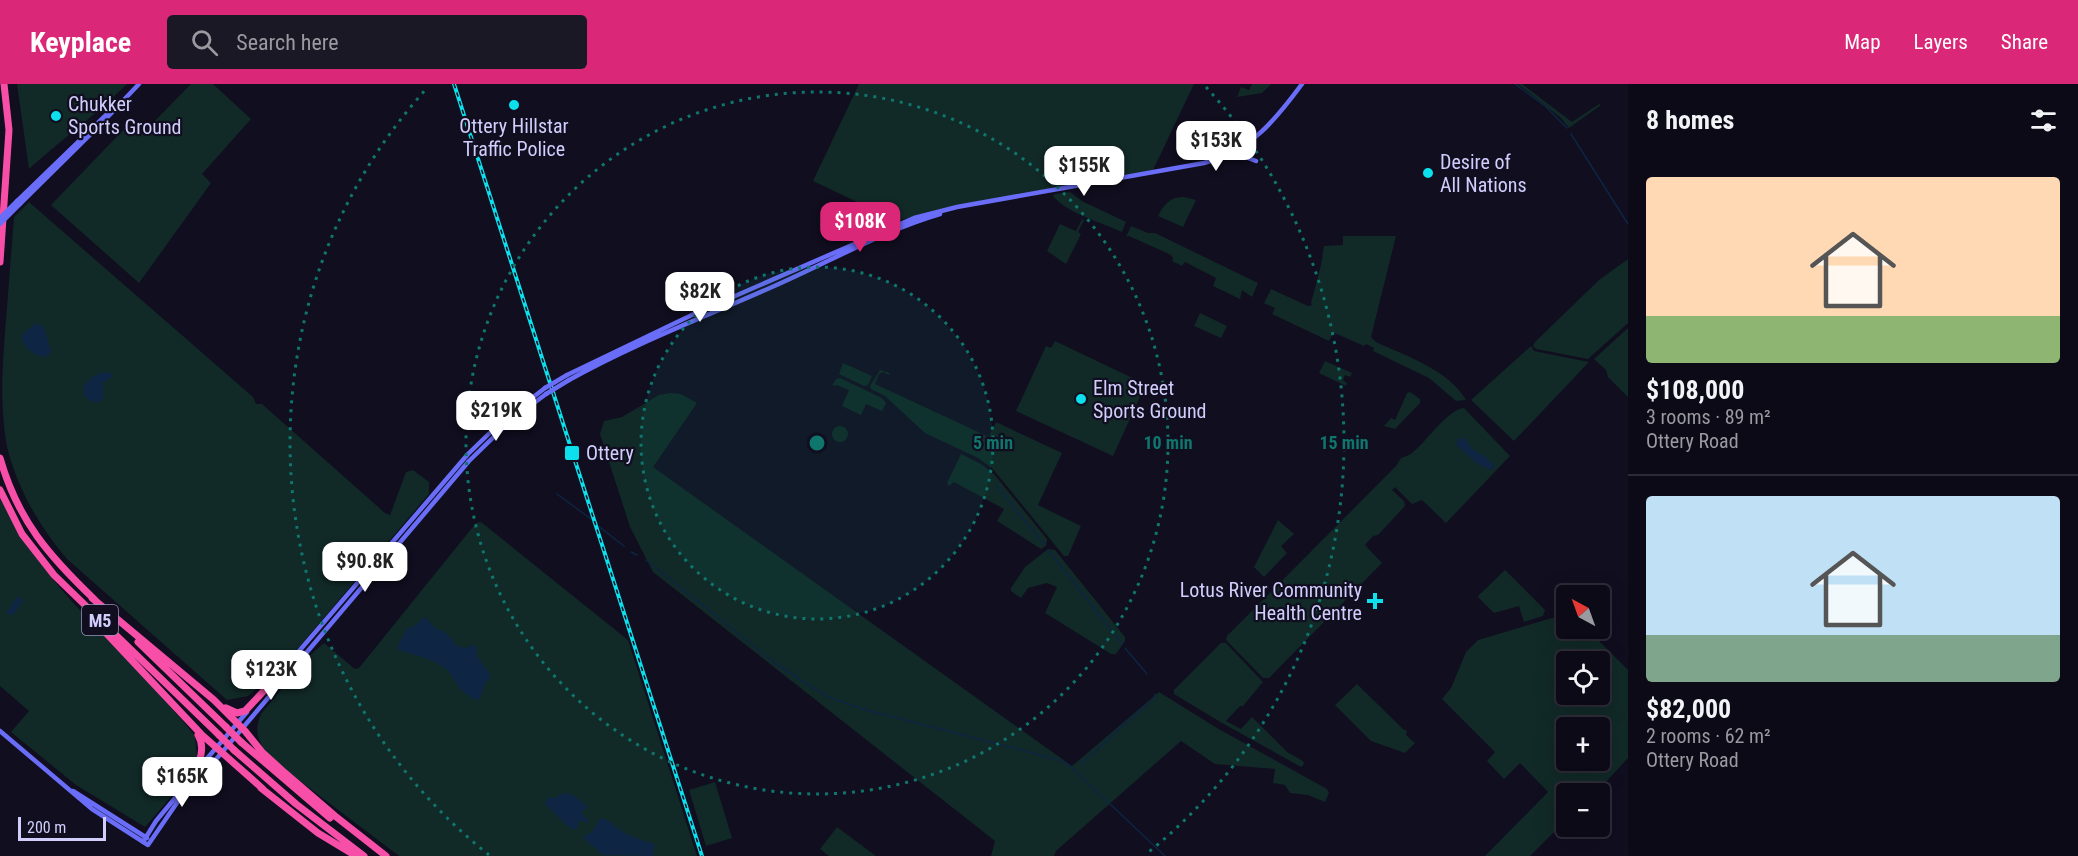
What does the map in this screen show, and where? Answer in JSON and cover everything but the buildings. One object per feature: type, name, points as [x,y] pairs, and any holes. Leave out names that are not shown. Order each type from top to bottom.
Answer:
[{"type":"highway","points":[[0,262],[9,139],[4,84]]},
{"type":"highway","name":"M5","points":[[0,458],[15,499],[36,536],[56,562],[241,742],[302,795],[381,856]]},
{"type":"highway","name":"M5","points":[[0,490],[10,513],[28,543],[59,580],[234,750],[291,800],[364,856]]},
{"type":"highway","points":[[59,580],[65,590],[219,752],[307,825],[356,856]]},
{"type":"highway","points":[[92,598],[214,700],[232,712],[241,713],[277,677]]},
{"type":"highway","points":[[214,700],[276,766],[386,856]]},
{"type":"highway","points":[[179,794],[203,751],[201,738],[191,724]]},
{"type":"main road","points":[[0,218],[101,124],[139,84]]},
{"type":"main road","points":[[147,841],[277,677],[468,454],[501,422],[546,391],[568,377],[689,316],[887,228],[926,214],[1204,163],[1227,155],[1243,147],[1275,121],[1302,84]]},
{"type":"main road","points":[[1227,155],[1240,155],[1256,161]]},
{"type":"main road","points":[[0,224],[18,203]]},
{"type":"main road","points":[[239,726],[473,456],[546,391]]},
{"type":"main road","points":[[0,731],[64,784],[147,841]]},
{"type":"main road","points":[[147,841],[179,794],[219,752]]},
{"type":"green space","name":"Chukker Sports Ground","points":[[17,84],[127,84],[29,169]]},
{"type":"green space","points":[[191,84],[213,84],[251,119],[202,174],[211,183],[139,283],[51,205],[128,125],[140,136]]},
{"type":"green space","points":[[859,84],[1194,84],[1153,170],[941,209],[897,221],[813,181]]},
{"type":"green space","points":[[1252,84],[1271,84],[1262,93],[1237,97],[1241,87],[1249,90]]},
{"type":"green space","points":[[1518,84],[1522,84],[1572,122],[1599,104],[1601,105],[1569,128],[1561,118]]},
{"type":"green space","points":[[1070,192],[1082,201],[1126,222],[1122,232],[1067,208],[1053,196]]},
{"type":"green space","points":[[1184,197],[1196,200],[1183,227],[1158,216],[1168,202]]},
{"type":"green space","points":[[29,202],[253,397],[256,404],[262,404],[385,513],[390,515],[406,472],[413,470],[429,482],[429,494],[282,667],[248,696],[227,700],[67,559],[47,534],[23,493],[7,447],[2,404],[2,375],[14,217]]},
{"type":"green space","points":[[1082,219],[1084,220],[1078,232],[1081,234],[1066,264],[1047,251],[1060,224],[1076,231]]},
{"type":"green space","points":[[1131,226],[1148,233],[1155,233],[1258,283],[1252,297],[1242,290],[1240,299],[1213,286],[1216,278],[1185,262],[1182,266],[1172,261],[1171,255],[1129,236],[1126,237]]},
{"type":"green space","points":[[1343,236],[1396,236],[1371,337],[1376,342],[1438,372],[1458,389],[1466,400],[1456,401],[1429,378],[1373,351],[1374,348],[1366,344],[1364,346],[1333,333],[1329,341],[1272,314],[1275,308],[1264,303],[1271,289],[1308,306],[1312,305],[1324,246],[1343,245]]},
{"type":"green space","points":[[1628,259],[1628,323],[1588,359],[1536,349],[1533,346],[1599,280]]},
{"type":"green space","points":[[1200,313],[1227,326],[1221,338],[1194,326]]},
{"type":"green space","points":[[1628,328],[1628,397],[1594,359]]},
{"type":"green space","name":"Elm Street Sports Ground","points":[[1055,341],[1145,386],[1113,456],[1016,411],[1046,346],[1051,348]]},
{"type":"green space","points":[[1531,346],[1534,351],[1589,362],[1514,441],[1471,400]]},
{"type":"green space","points":[[1325,361],[1352,373],[1350,377],[1345,375],[1343,380],[1347,383],[1346,386],[1319,373]]},
{"type":"green space","points":[[843,363],[872,376],[868,385],[864,386],[839,374]]},
{"type":"green space","points":[[880,370],[890,373],[889,375],[883,372],[879,374],[875,384],[989,437],[996,422],[1062,453],[1038,505],[1081,526],[1068,556],[1064,556],[992,468],[978,458],[925,433],[885,396],[871,389],[870,386]]},
{"type":"green space","points":[[840,378],[882,398],[886,403],[882,411],[866,404],[861,415],[842,406],[849,390],[837,385],[832,386],[836,379]]},
{"type":"green space","points":[[1410,392],[1420,399],[1420,403],[1395,429],[1384,426],[1391,418],[1395,420],[1407,393]]},
{"type":"green space","points":[[681,394],[697,403],[653,467],[1072,766],[1159,692],[1217,728],[1327,789],[1329,793],[1325,802],[1308,795],[1290,793],[1285,785],[1273,783],[1275,769],[1215,764],[1181,741],[1056,851],[1054,856],[991,856],[995,841],[653,572],[630,527],[600,434],[604,421],[622,417],[659,395]]},
{"type":"green space","points":[[1464,408],[1510,456],[1446,523],[1422,500],[1412,504],[1395,487],[1392,490],[1404,501],[1405,506],[1378,535],[1373,536],[1365,545],[1382,563],[1269,678],[1263,678],[1226,640],[1227,636],[1396,466],[1401,458],[1419,447],[1451,414]]},
{"type":"green space","points":[[840,426],[846,428],[848,434],[846,440],[840,442],[834,440],[832,434],[834,428]]},
{"type":"green space","points":[[961,454],[981,464],[994,474],[1047,539],[1046,546],[1041,549],[997,521],[1004,509],[954,482],[949,486],[947,483]]},
{"type":"green space","points":[[0,498],[19,532],[65,593],[195,736],[197,757],[184,782],[145,827],[76,785],[11,732],[29,711],[0,686]]},
{"type":"green space","points":[[1278,520],[1294,534],[1281,546],[1287,553],[1264,577],[1254,567]]},
{"type":"green space","points":[[481,522],[628,640],[697,856],[399,856],[275,762],[262,746],[257,728],[261,714],[308,657],[324,643],[355,669],[359,668],[476,523]]},
{"type":"green space","points":[[1048,549],[1055,550],[1125,637],[1125,641],[1116,654],[1111,654],[1045,613],[1057,587],[1047,583],[1028,588],[1021,598],[1011,591],[1025,567]]},
{"type":"green space","points":[[1505,570],[1545,610],[1543,616],[1524,622],[1519,606],[1494,613],[1479,598],[1478,596]]},
{"type":"green space","points":[[1556,618],[1556,639],[1597,639],[1609,651],[1556,651],[1556,705],[1610,705],[1610,652],[1628,670],[1628,758],[1605,783],[1556,783],[1556,830],[1530,856],[1485,856],[1548,792],[1520,763],[1504,779],[1487,761],[1495,752],[1442,699],[1451,688],[1466,652],[1478,640]]},
{"type":"green space","points":[[1221,643],[1226,643],[1263,682],[1243,706],[1240,706],[1226,721],[1241,729],[1252,717],[1287,752],[1303,761],[1304,764],[1301,767],[1174,694],[1174,690]]},
{"type":"green space","points":[[1357,684],[1407,731],[1406,735],[1415,743],[1405,753],[1371,741],[1335,705]]},
{"type":"green space","points":[[715,782],[732,838],[706,846],[689,790]]},
{"type":"green space","points":[[837,827],[876,856],[829,856],[820,849]]},
{"type":"water","points":[[36,323],[44,327],[51,351],[48,356],[30,351],[22,339],[22,335]]},
{"type":"water","points":[[104,372],[114,376],[103,382],[103,398],[99,402],[90,401],[84,396],[84,385],[93,376]]},
{"type":"water","points":[[1459,438],[1466,439],[1471,448],[1487,458],[1494,465],[1492,470],[1478,464],[1456,445]]},
{"type":"water","points":[[21,597],[23,601],[13,615],[6,613],[16,598]]},
{"type":"water","points":[[425,617],[434,627],[446,633],[457,646],[465,648],[475,645],[477,647],[476,655],[490,674],[480,698],[476,700],[467,695],[446,668],[397,648],[407,628],[413,627]]},
{"type":"water","points":[[563,793],[571,794],[586,805],[587,808],[581,813],[589,820],[587,823],[579,820],[577,829],[571,829],[544,803],[550,797],[555,798]]},
{"type":"water","points":[[601,818],[608,820],[630,835],[653,843],[655,845],[654,856],[602,855],[583,838],[584,835],[593,831]]},
{"type":"waterway","points":[[1515,84],[1545,106],[1567,128]]},
{"type":"waterway","points":[[1571,134],[1628,224]]},
{"type":"waterway","points":[[996,485],[1044,545]]},
{"type":"waterway","points":[[557,494],[591,519]]},
{"type":"waterway","points":[[597,525],[624,546]]},
{"type":"waterway","points":[[1048,550],[1122,644]]},
{"type":"waterway","points":[[631,552],[637,555]]},
{"type":"waterway","points":[[646,560],[776,664],[826,696],[863,709],[1059,760],[1070,766],[1165,856]]},
{"type":"waterway","points":[[1125,648],[1147,674]]},
{"type":"waterway","points":[[1081,764],[1155,697],[1155,694]]},
{"type":"railway","points":[[454,84],[702,856]]},
{"type":"place","name":"Ottery Hillstar Traffic Police","points":[[514,105]]},
{"type":"place","name":"Chukker Sports Ground","points":[[56,116]]},
{"type":"place","name":"Desire of All Nations","points":[[1428,173]]},
{"type":"place","name":"Elm Street Sports Ground","points":[[1081,399]]},
{"type":"place","name":"Ottery","points":[[572,453]]},
{"type":"place","name":"Lotus River Community Health Centre","points":[[1375,601]]}]
